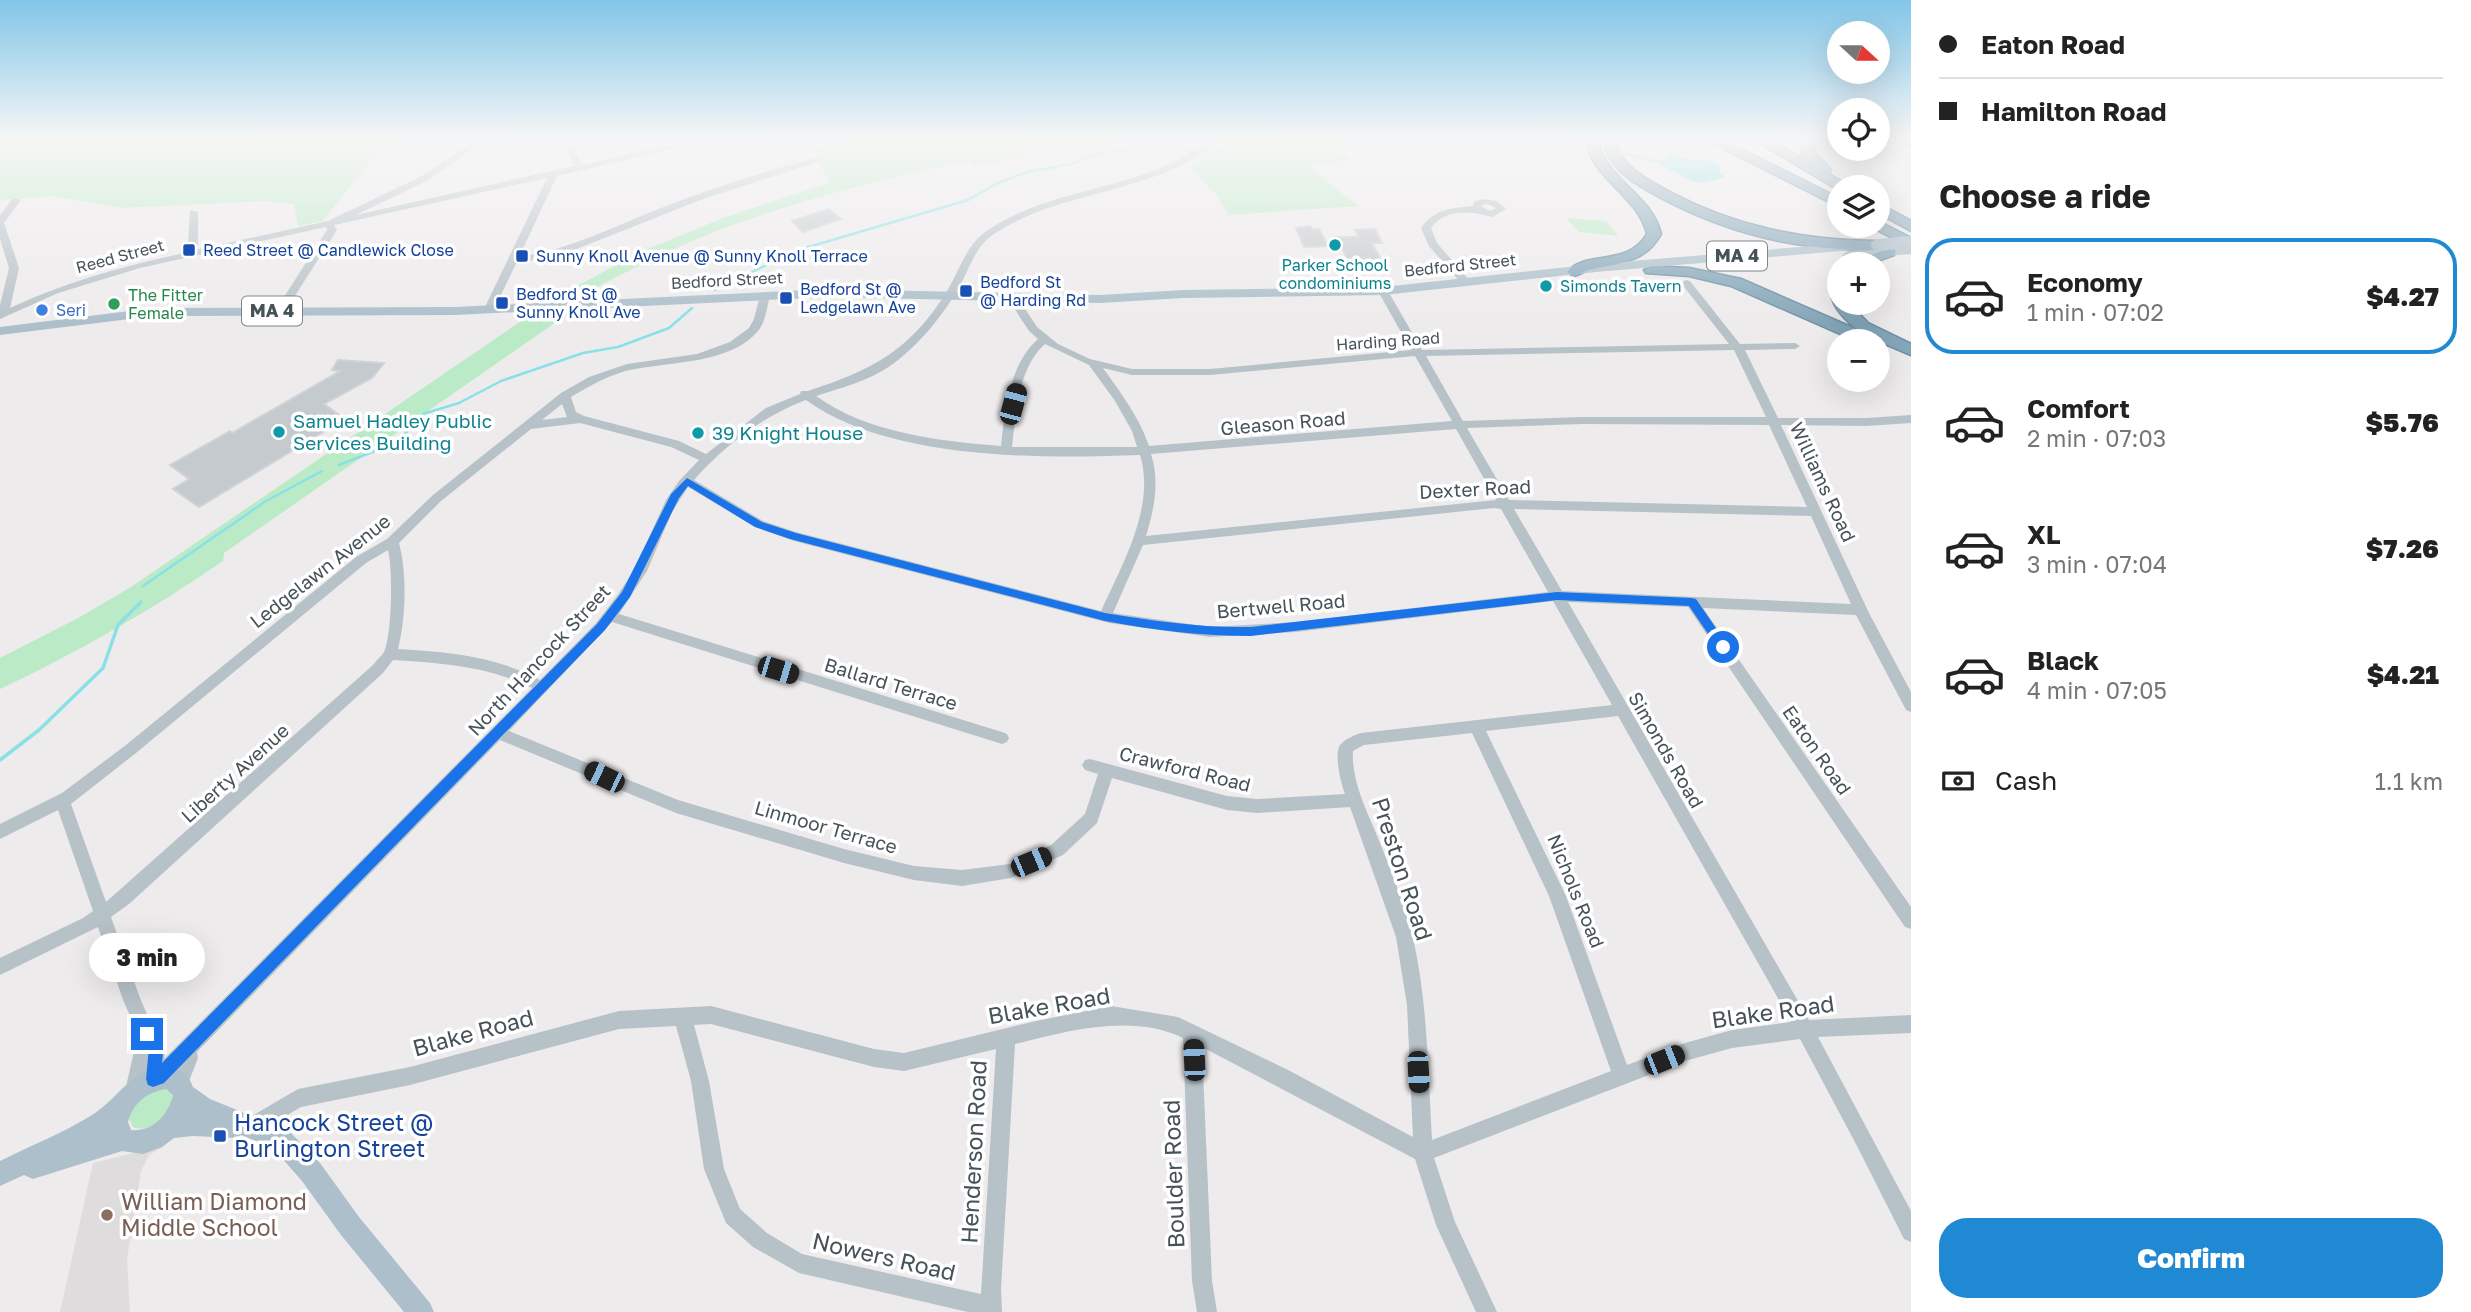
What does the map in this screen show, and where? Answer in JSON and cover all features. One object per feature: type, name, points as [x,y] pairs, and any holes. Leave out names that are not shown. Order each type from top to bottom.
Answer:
[{"type":"highway","points":[[1578,271],[1581,267],[1633,256],[1648,245],[1654,234],[1648,213],[1637,201]]},
{"type":"highway","points":[[1678,201],[1713,219],[1786,240],[1883,248]]},
{"type":"highway","points":[[1890,214],[1911,227]]},
{"type":"highway","points":[[1890,232],[1911,243]]},
{"type":"highway","points":[[1876,252],[1883,248]]},
{"type":"highway","points":[[1651,270],[1702,274],[1735,282],[1842,329]]},
{"type":"highway","points":[[1850,315],[1871,332],[1911,350]]},
{"type":"highway","points":[[1890,349],[1911,357]]},
{"type":"main road","name":"Bedford Street","points":[[1578,271],[1651,270],[1911,243]]},
{"type":"main road","name":"Bedford Street","points":[[0,331],[154,312],[489,309],[864,292],[1100,299],[1183,293],[1383,291],[1618,265],[1883,248],[1911,250]]},
{"type":"main road","points":[[155,1089],[281,1139],[310,1171],[350,1226],[421,1312]]},
{"type":"main road","points":[[0,1177],[100,1144],[122,1139],[138,1143],[148,1140],[169,1127],[181,1111],[155,1089]]},
{"type":"main road","points":[[122,1139],[116,1129],[155,1089]]},
{"type":"main road","points":[[0,1177],[155,1089]]},
{"type":"main road","points":[[169,1127],[193,1124],[253,1127]]},
{"type":"street","points":[[1,315],[14,268],[0,223],[15,201]]},
{"type":"street","points":[[368,211],[385,201]]},
{"type":"street","name":"Reed Street","points":[[1,315],[74,284],[188,254],[329,224],[368,211],[418,201]]},
{"type":"street","points":[[489,309],[541,201]]},
{"type":"street","points":[[513,261],[578,248],[687,201]]},
{"type":"street","name":"North Hancock Street","points":[[155,1089],[188,1058],[188,1048],[498,733],[609,616],[633,583],[675,496],[708,460],[774,407],[856,378],[897,356],[949,295],[967,257],[984,236],[1035,210],[1064,201]]},
{"type":"street","points":[[1465,281],[1432,244],[1426,228],[1432,219],[1440,215],[1478,209]]},
{"type":"street","points":[[188,254],[193,244],[193,212]]},
{"type":"street","points":[[280,311],[332,230],[329,224]]},
{"type":"street","name":"Williams Road","points":[[1686,283],[1739,347],[1860,610],[1911,706]]},
{"type":"street","name":"Simonds Road","points":[[1383,291],[1804,1031],[1864,1139],[1911,1232]]},
{"type":"street","name":"Ledgelawn Avenue","points":[[0,832],[62,801],[131,749],[361,560],[392,542],[428,506],[565,396],[593,379],[631,366],[699,357],[734,344],[753,330],[759,319],[765,295]]},
{"type":"street","name":"Harding Road","points":[[1012,297],[1020,312],[1044,339],[1064,352],[1094,364],[1132,372],[1171,374],[1416,353],[1795,346]]},
{"type":"street","points":[[1006,452],[1016,389],[1031,350],[1044,339]]},
{"type":"street","points":[[1094,364],[1126,405],[1138,427],[1148,464],[1150,508],[1139,541],[1105,617]]},
{"type":"street","name":"Gleason Road","points":[[805,394],[839,415],[885,431],[929,442],[1036,454],[1144,451],[1459,425],[1572,421],[1898,422],[1911,419]]},
{"type":"street","points":[[565,396],[571,414],[580,419],[671,443],[708,460]]},
{"type":"street","points":[[525,426],[580,419]]},
{"type":"street","name":"Bertwell Road","points":[[687,481],[759,524],[794,536],[1105,617],[1210,632],[1251,631],[1557,596],[1860,610]]},
{"type":"street","name":"Dexter Road","points":[[1139,541],[1504,504],[1815,512]]},
{"type":"street","points":[[392,542],[398,563],[395,635],[390,654],[487,663],[506,668],[542,687]]},
{"type":"street","name":"Eaton Road","points":[[1692,602],[1911,921]]},
{"type":"street","name":"Ballard Terrace","points":[[609,616],[1002,738]]},
{"type":"street","name":"Liberty Avenue","points":[[0,967],[101,916],[162,866],[378,669],[390,654]]},
{"type":"street","name":"Preston Road","points":[[1487,1312],[1446,1225],[1423,1153],[1416,1005],[1404,937],[1355,800],[1345,760],[1346,748],[1360,739],[1620,710]]},
{"type":"street","name":"Nichols Road","points":[[1478,727],[1541,857],[1623,1077]]},
{"type":"street","name":"Linmoor Terrace","points":[[498,733],[676,806],[844,856],[914,873],[962,878],[1010,871],[1057,850],[1091,818],[1107,770]]},
{"type":"street","name":"Crawford Road","points":[[1090,765],[1227,803],[1257,806],[1355,800]]},
{"type":"street","points":[[62,801],[101,916],[147,1034],[155,1089]]},
{"type":"street","name":"Blake Road","points":[[253,1127],[298,1098],[410,1076],[619,1020],[711,1015],[874,1058],[904,1062],[1111,1015],[1172,1023],[1283,1078],[1423,1153],[1685,1052],[1732,1038],[1822,1027],[1911,1024]]},
{"type":"street","name":"Nowers Road","points":[[683,1017],[700,1081],[714,1170],[733,1216],[760,1240],[799,1263],[992,1310]]},
{"type":"street","name":"Boulder Road","points":[[1192,1033],[1202,1281],[1207,1312]]},
{"type":"street","name":"Henderson Road","points":[[992,1310],[1006,1037]]},
{"type":"shaded area","name":"William Diamond Middle School","points":[[166,1145],[149,1155],[141,1171],[127,1259],[130,1312],[60,1312],[93,1163]]},
{"type":"green space","points":[[82,201],[260,201],[121,208]]},
{"type":"green space","points":[[267,201],[338,201],[322,221],[298,226],[294,204]]},
{"type":"green space","points":[[774,201],[806,201],[696,239],[574,299],[572,311],[224,553],[223,561],[114,630],[0,689],[0,658],[131,587],[555,298],[640,252],[723,218]]},
{"type":"green space","points":[[1221,201],[1352,201],[1358,206],[1228,215]]},
{"type":"green space","points":[[1566,218],[1606,221],[1618,236],[1579,232]]},
{"type":"green space","points":[[161,1087],[171,1091],[173,1098],[168,1113],[156,1124],[140,1129],[133,1127],[128,1117],[134,1102]]},
{"type":"building","points":[[829,209],[841,219],[803,232],[792,221]]},
{"type":"building","points":[[1310,226],[1312,229],[1319,229],[1328,246],[1304,247],[1296,228]]},
{"type":"building","name":"Parker School condominiums","points":[[1375,229],[1382,243],[1372,243],[1382,261],[1349,263],[1337,237],[1359,237],[1355,230]]},
{"type":"building","name":"Samuel Hadley Public Services Building","points":[[338,360],[384,363],[372,378],[324,404],[345,419],[199,507],[173,489],[189,479],[170,465],[340,371],[332,370]]},
{"type":"waterway","points":[[715,290],[795,251],[964,201]]},
{"type":"waterway","points":[[339,465],[375,451],[405,434],[423,414],[459,403],[501,381],[583,353],[618,347],[669,328],[692,308]]},
{"type":"waterway","points":[[143,586],[266,501],[322,471]]},
{"type":"waterway","points":[[0,760],[39,730],[103,668],[118,625],[141,602]]},
{"type":"place","name":"Parker School condominiums","points":[[1335,245]]},
{"type":"place","name":"Reed Street @ Candlewick Close","points":[[189,250]]},
{"type":"place","name":"Sunny Knoll Avenue @ Sunny Knoll Terrace","points":[[522,256]]},
{"type":"place","name":"Simonds Tavern","points":[[1546,286]]},
{"type":"place","name":"Bedford St @ Harding Rd","points":[[966,291]]},
{"type":"place","name":"Bedford St @ Ledgelawn Ave","points":[[786,298]]},
{"type":"place","name":"Bedford St @ Sunny Knoll Ave","points":[[502,303]]},
{"type":"place","name":"The Fitter Female","points":[[114,304]]},
{"type":"place","name":"Seri","points":[[42,310]]},
{"type":"place","name":"Samuel Hadley Public Services Building","points":[[279,432]]},
{"type":"place","name":"39 Knight House","points":[[698,433]]},
{"type":"place","name":"Hancock Street @ Burlington Street","points":[[220,1136]]},
{"type":"place","name":"William Diamond Middle School","points":[[107,1215]]},
{"type":"route","points":[[147,1034],[157,1045],[158,1058],[153,1079],[159,1078],[179,1054],[337,898],[601,627],[639,572],[675,496],[687,481],[759,524],[794,536],[1133,622],[1210,632],[1251,631],[1557,596],[1692,602],[1723,647]]}]
